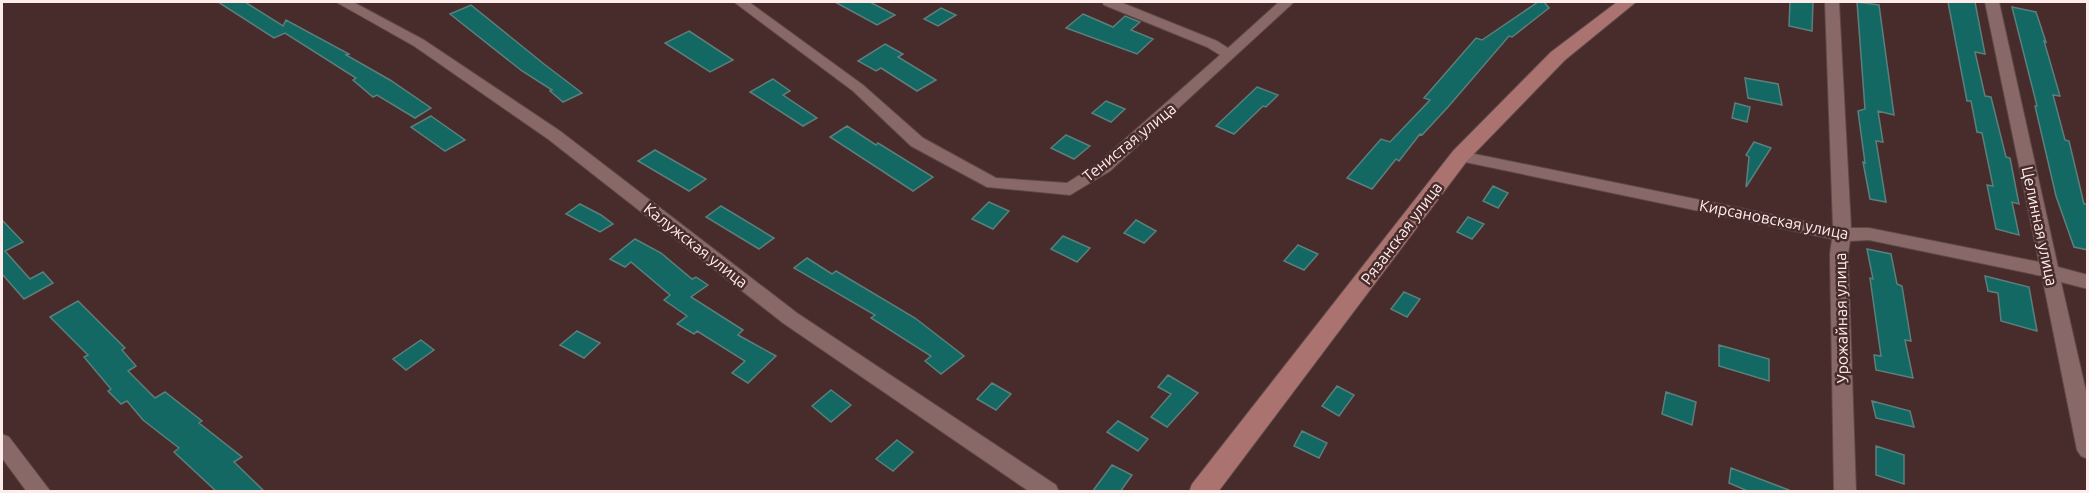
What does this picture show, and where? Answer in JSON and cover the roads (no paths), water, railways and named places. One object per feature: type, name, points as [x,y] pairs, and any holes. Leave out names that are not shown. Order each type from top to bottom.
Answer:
[{"type":"main road","name":"Рязанская улица","points":[[1203,492],[1460,156],[1558,56],[1627,2]]},
{"type":"street","name":"Калужская улица","points":[[344,2],[419,43],[554,135],[790,318],[1048,492]]},
{"type":"street","name":"Тенистая улица","points":[[741,2],[858,88],[916,142],[993,183],[1070,189],[1104,167],[1287,2]]},
{"type":"street","points":[[1109,2],[1212,44],[1228,54]]},
{"type":"street","name":"Урожайная улица","points":[[1832,2],[1842,235],[1839,254],[1845,492]]},
{"type":"street","name":"Целинная улица","points":[[1992,2],[2088,450]]},
{"type":"street","name":"Кирсановская улица","points":[[1460,156],[1842,235],[1869,234],[2088,282]]},
{"type":"street","points":[[2,443],[40,492]]}]
